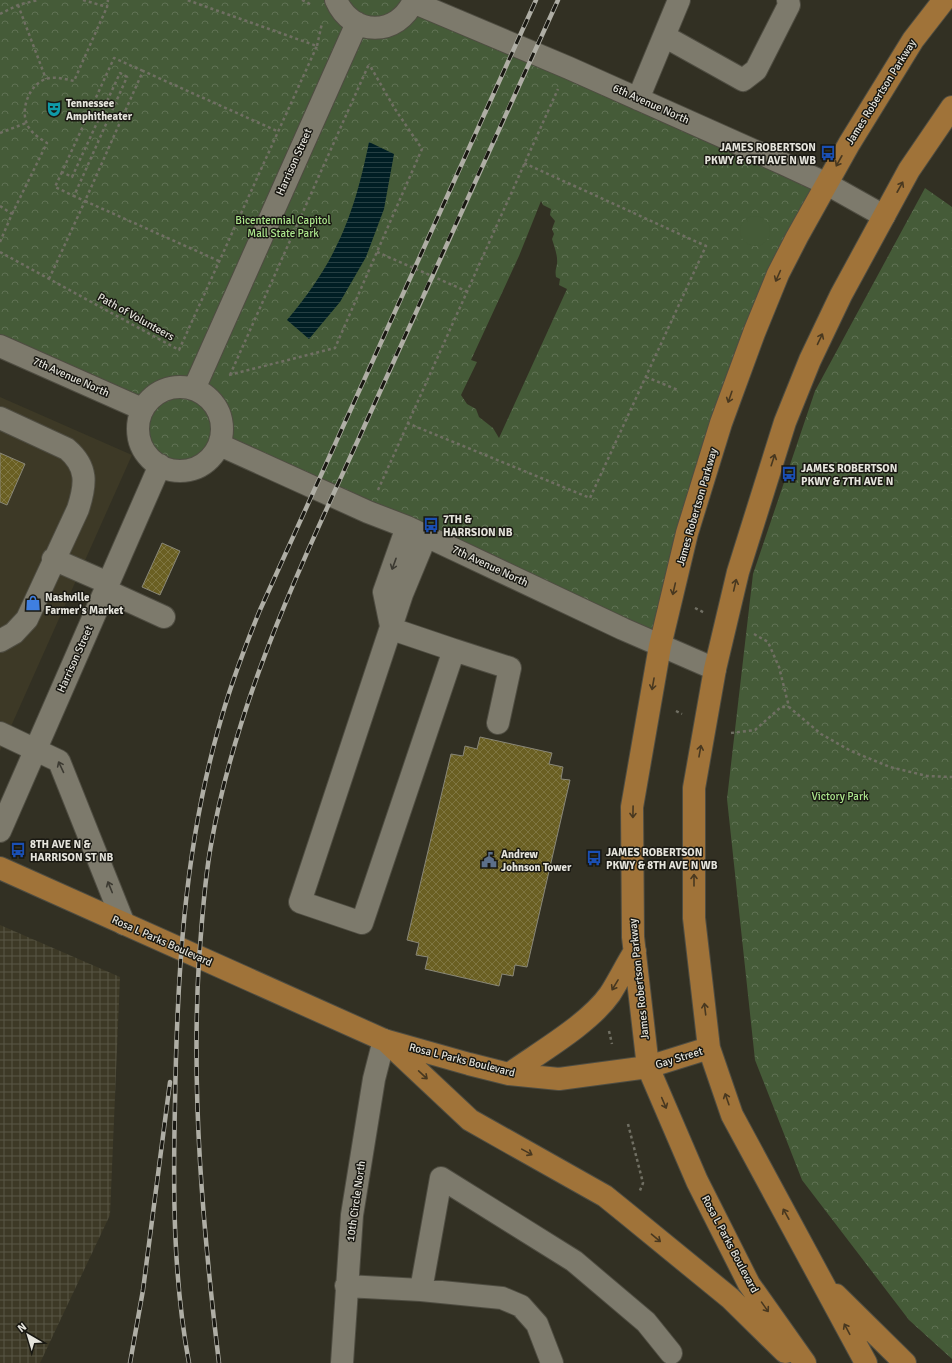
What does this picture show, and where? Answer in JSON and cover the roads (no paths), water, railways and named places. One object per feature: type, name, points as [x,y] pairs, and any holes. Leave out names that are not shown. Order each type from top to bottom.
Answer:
[{"type":"main road","name":"James Robertson Parkway","points":[[648,1067],[635,951],[632,807],[660,646],[687,533],[736,381],[778,274],[797,237],[877,97],[913,40],[944,0]]},
{"type":"main road","points":[[866,1363],[732,1115],[709,1048],[694,918],[694,788],[714,670],[738,572],[785,422],[810,360],[841,294],[909,170],[952,108]]},
{"type":"main road","name":"Rosa L Parks Boulevard","points":[[0,868],[384,1040],[509,1074],[559,1079],[648,1067],[697,1181],[749,1284],[805,1363]]},
{"type":"main road","points":[[509,1074],[577,1026],[594,1010],[609,995],[635,951]]},
{"type":"main road","points":[[384,1040],[470,1120],[605,1196],[730,1298],[796,1363]]},
{"type":"main road","name":"Gay Street","points":[[648,1067],[709,1048]]},
{"type":"main road","points":[[824,1284],[905,1363]]},
{"type":"street","points":[[336,0],[346,16],[356,23],[375,28],[390,25],[405,16],[414,1]]},
{"type":"street","points":[[638,99],[679,0]]},
{"type":"street","points":[[664,36],[743,80],[756,70],[789,5],[788,0]]},
{"type":"street","name":"6th Avenue North","points":[[414,1],[569,68],[827,184],[884,216]]},
{"type":"street","name":"Harrison Street","points":[[194,389],[356,23]]},
{"type":"street","name":"7th Avenue North","points":[[0,346],[142,409]]},
{"type":"street","points":[[174,387],[194,389],[211,400],[219,413],[223,427],[220,445],[206,462],[192,469],[174,470],[160,465],[150,458],[140,443],[137,427],[142,409],[152,397],[174,387]]},
{"type":"street","points":[[0,418],[60,445],[76,457],[81,465],[84,481],[83,494],[27,619],[14,633],[0,641]]},
{"type":"street","name":"7th Avenue North","points":[[220,445],[416,532],[714,670]]},
{"type":"street","name":"Harrison Street","points":[[0,831],[160,465]]},
{"type":"street","points":[[416,532],[402,594],[392,629],[300,902],[362,923],[454,650]]},
{"type":"street","points":[[53,559],[107,586],[164,618]]},
{"type":"street","points":[[392,629],[510,668],[498,723]]},
{"type":"street","points":[[0,733],[58,761],[124,924]]},
{"type":"street","name":"10th Circle North","points":[[342,1363],[352,1215],[374,1079],[384,1040]]},
{"type":"street","points":[[420,1290],[441,1178],[574,1261],[646,1322],[675,1360]]},
{"type":"street","points":[[346,1286],[420,1290],[502,1298],[521,1306],[537,1324],[552,1363]]},
{"type":"water","points":[[369,142],[394,154],[384,209],[366,257],[340,302],[309,339],[287,320],[304,299],[318,278],[331,258],[341,237],[357,193]]},
{"type":"railway","points":[[189,1363],[180,1298],[175,1233],[174,1136],[176,1056],[184,915],[197,822],[206,776],[227,699],[260,610],[536,0]]},
{"type":"railway","points":[[219,1363],[208,1262],[200,1162],[196,1061],[199,960],[204,902],[211,845],[222,790],[237,736],[254,684],[295,580],[436,266],[558,0]]},
{"type":"railway","points":[[130,1363],[143,1290],[170,1082]]},
{"type":"place","name":"Tennessee Amphitheater","points":[[54,109]]},
{"type":"place","name":"JAMES ROBERTSON PKWY & 6TH AVE N WB","points":[[828,153]]},
{"type":"place","name":"JAMES ROBERTSON PKWY & 7TH AVE N","points":[[789,474]]},
{"type":"place","name":"7TH & HARRSION NB","points":[[431,525]]},
{"type":"place","name":"Nashville Farmer's Market","points":[[33,603]]},
{"type":"place","name":"8TH AVE N & HARRISON ST NB","points":[[18,850]]},
{"type":"place","name":"JAMES ROBERTSON PKWY & 8TH AVE N WB","points":[[594,858]]},
{"type":"place","name":"Andrew Johnson Tower","points":[[489,860]]},
{"type":"park label","name":"Bicentennial Capitol Mall State Park","points":[[283,226]]},
{"type":"park label","name":"Victory Park","points":[[840,796]]}]
